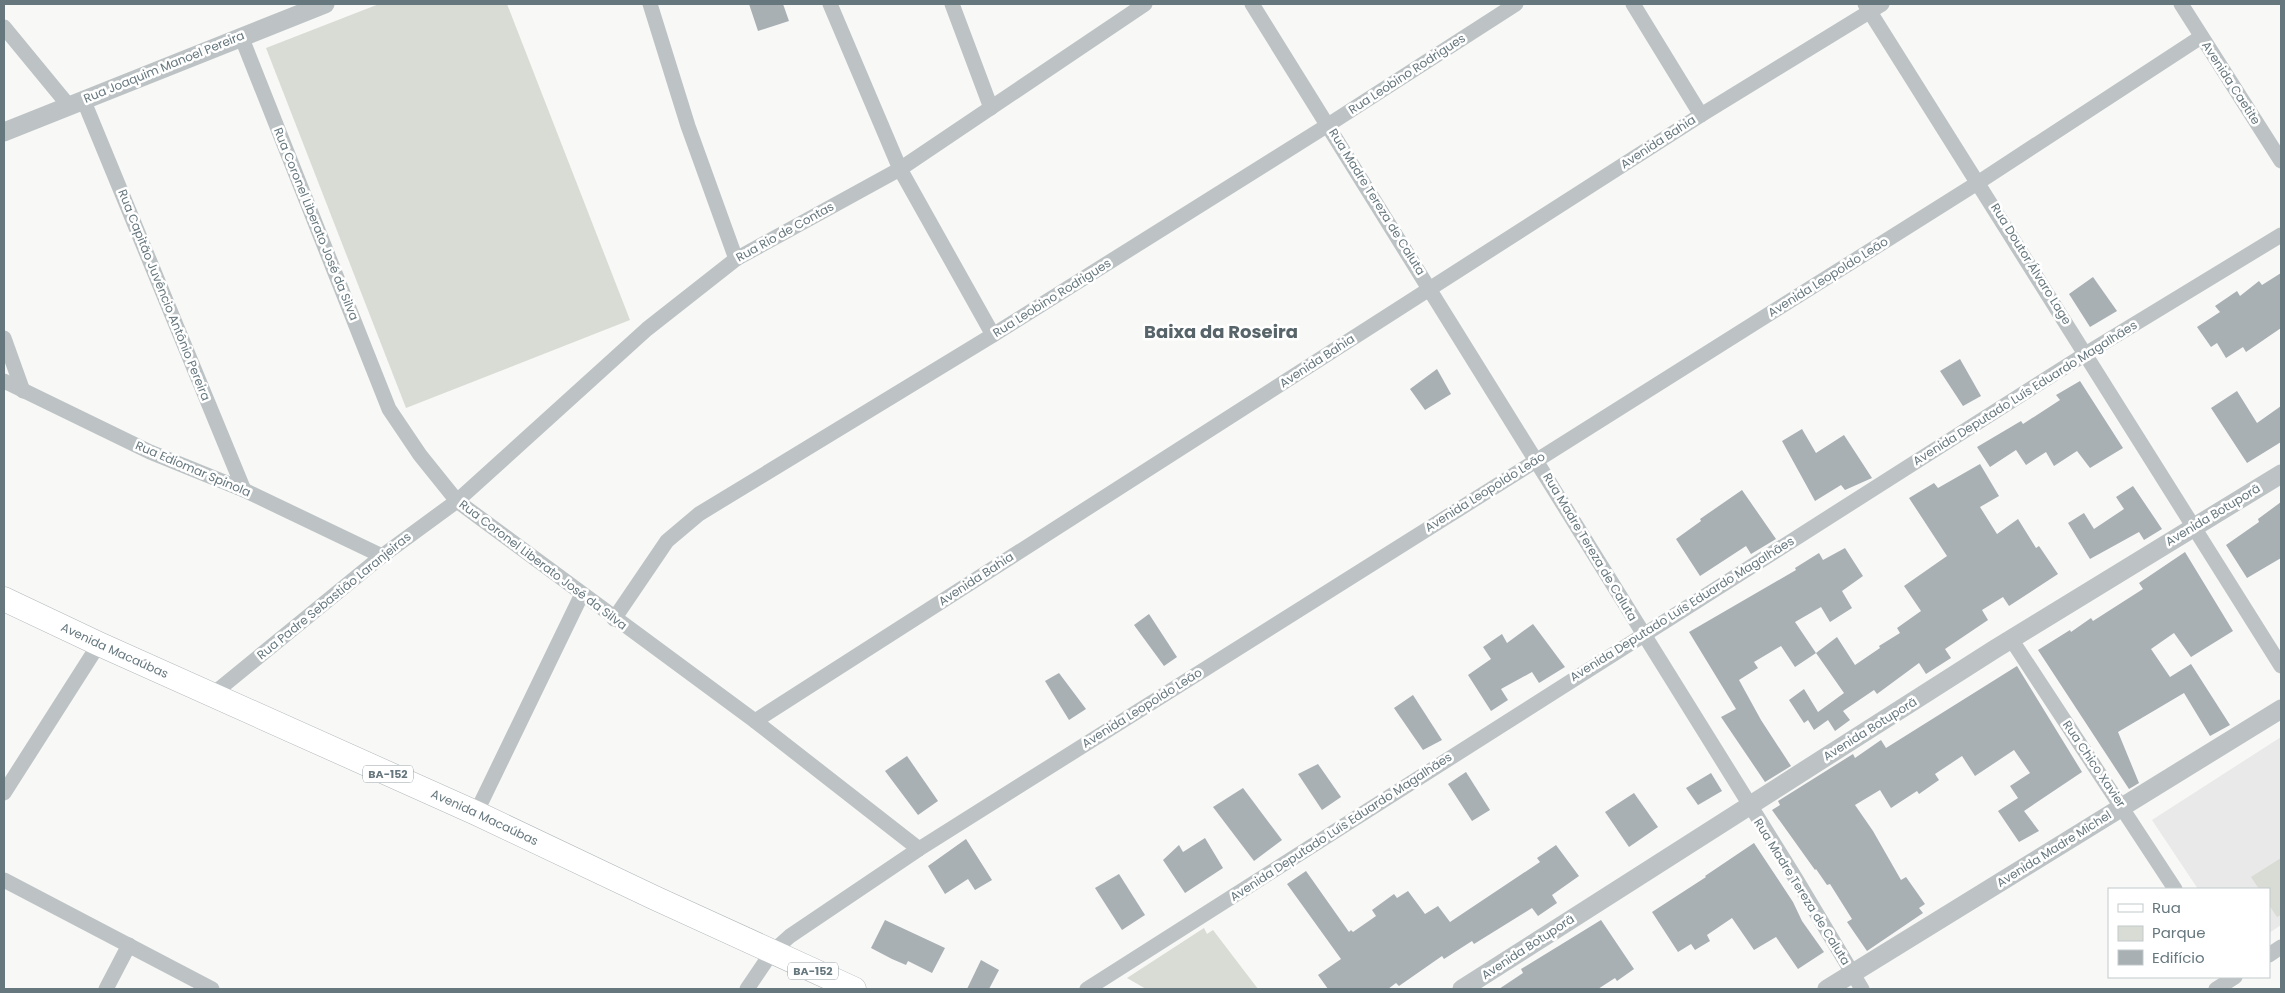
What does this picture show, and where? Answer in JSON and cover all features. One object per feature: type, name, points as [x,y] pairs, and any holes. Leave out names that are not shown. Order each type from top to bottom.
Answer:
[{"type":"main road","name":"Avenida Macaúbas","points":[[4,599],[99,644],[476,813],[854,989]]},
{"type":"street","name":"Rua Joaquim Manoel Pereira","points":[[4,132],[325,4]]},
{"type":"street","points":[[650,4],[688,126],[736,259]]},
{"type":"street","points":[[830,4],[900,169],[993,335]]},
{"type":"street","points":[[952,4],[991,108]]},
{"type":"street","name":"Rua Rio de Contas","points":[[457,501],[641,334],[736,259],[900,169],[1145,4]]},
{"type":"street","name":"Rua Madre Tereza de Caluta","points":[[1252,4],[1536,459],[1857,981]]},
{"type":"street","name":"Rua Leobino Rodrigues","points":[[614,619],[652,561],[667,541],[682,528],[754,479],[993,335],[1328,125],[1516,4]]},
{"type":"street","points":[[1633,4],[1701,115]]},
{"type":"street","name":"Avenida Caetite","points":[[2181,4],[2281,161]]},
{"type":"street","name":"Avenida Bahia","points":[[755,721],[1872,6]]},
{"type":"street","name":"Rua Doutor Álvaro Lage","points":[[1872,6],[1979,182],[2087,353],[2192,527],[2281,666]]},
{"type":"street","name":"Rua Capitão Juvêncio Antônio Pereira","points":[[4,27],[76,103],[244,490]]},
{"type":"street","name":"Rua Coronel Liberato José da Silva","points":[[242,36],[389,409],[420,455],[457,501],[614,619],[755,721],[919,849]]},
{"type":"street","name":"Avenida Leopoldo Leão","points":[[746,989],[772,952],[804,925],[919,849],[1979,182],[2201,37]]},
{"type":"street","name":"Avenida Deputado Luís Eduardo Magalhães","points":[[1087,989],[2087,353],[2281,234]]},
{"type":"street","points":[[4,338],[22,390]]},
{"type":"street","name":"Rua Ediomar Spinola","points":[[4,382],[150,452],[244,490],[382,556]]},
{"type":"street","name":"Avenida Botuporã","points":[[1462,989],[2011,640],[2281,474]]},
{"type":"street","name":"Rua Padre Sebastião Laranjeiras","points":[[213,694],[382,556],[457,501]]},
{"type":"street","points":[[476,813],[582,594]]},
{"type":"street","name":"Rua Chico Xavier","points":[[2011,640],[2174,888]]},
{"type":"street","points":[[4,792],[99,644]]},
{"type":"street","name":"Avenida Madre Michel","points":[[1827,989],[1857,981],[2122,806],[2281,709]]},
{"type":"street","points":[[4,880],[212,989]]},
{"type":"street","points":[[106,989],[129,945]]},
{"type":"street","points":[[2270,954],[2281,947]]},
{"type":"street","points":[[2216,989],[2235,980]]},
{"type":"shaded area","points":[[2281,737],[2281,925],[2270,932],[2270,888],[2197,888],[2152,820]]},
{"type":"green space","points":[[379,4],[507,4],[630,320],[406,408],[266,48]]},
{"type":"green space","points":[[2281,858],[2281,915],[2277,917],[2270,906],[2270,888],[2258,888],[2251,877]]},
{"type":"green space","points":[[1204,928],[1207,934],[1213,930],[1258,989],[1146,989],[1127,978]]},
{"type":"building","points":[[749,4],[783,4],[789,21],[758,31]]},
{"type":"building","points":[[2281,273],[2281,328],[2246,352],[2243,347],[2226,358],[2217,343],[2211,347],[2197,327],[2220,312],[2215,306],[2237,291],[2240,296],[2259,281],[2262,285]]},
{"type":"building","points":[[2093,277],[2117,311],[2090,327],[2069,294]]},
{"type":"building","points":[[1960,359],[1981,396],[1963,406],[1940,371]]},
{"type":"building","points":[[1437,369],[1451,394],[1425,410],[1410,389]]},
{"type":"building","points":[[2080,381],[2123,448],[2090,468],[2077,451],[2054,466],[2046,452],[2026,465],[2016,450],[1990,467],[1977,447],[2021,421],[2023,424],[2060,400],[2056,395]]},
{"type":"building","points":[[2237,391],[2257,423],[2281,406],[2281,442],[2247,463],[2211,408]]},
{"type":"building","points":[[1802,429],[1816,453],[1844,435],[1872,478],[1845,490],[1841,485],[1815,501],[1782,441]]},
{"type":"building","points":[[1980,464],[1999,496],[1980,507],[1997,534],[2018,519],[2036,548],[2039,546],[2058,574],[2009,606],[2003,597],[1982,610],[1988,620],[1945,649],[1951,658],[1926,674],[1919,663],[1877,694],[1874,690],[1843,711],[1850,720],[1835,731],[1828,720],[1814,730],[1808,720],[1804,723],[1789,700],[1804,689],[1818,712],[1844,693],[1816,653],[1837,637],[1855,665],[1880,648],[1879,646],[1900,633],[1897,628],[1921,611],[1904,586],[1947,556],[1909,498],[1934,483],[1938,488]]},
{"type":"building","points":[[2133,486],[2162,529],[2144,540],[2139,532],[2090,559],[2068,523],[2084,513],[2094,529],[2124,509],[2116,497]]},
{"type":"building","points":[[1742,490],[1776,539],[1751,554],[1746,546],[1700,576],[1676,539],[1701,521],[1700,519]]},
{"type":"building","points":[[2281,502],[2281,558],[2247,578],[2226,545],[2259,522],[2258,519]]},
{"type":"building","points":[[1845,548],[1863,576],[1842,591],[1852,608],[1830,622],[1821,607],[1795,622],[1816,653],[1795,667],[1781,646],[1754,662],[1758,668],[1739,680],[1761,720],[1791,766],[1765,782],[1721,717],[1736,709],[1689,632],[1796,570],[1795,568],[1819,553],[1823,560]]},
{"type":"building","points":[[2185,552],[2233,631],[2191,657],[2174,633],[2151,649],[2170,677],[2191,664],[2230,725],[2210,736],[2184,693],[2118,732],[2139,783],[2129,789],[2038,650],[2070,630],[2071,632],[2091,618],[2093,621],[2143,589],[2139,583]]},
{"type":"building","points":[[1149,614],[1177,657],[1164,666],[1134,625]]},
{"type":"building","points":[[1533,624],[1565,667],[1539,683],[1532,672],[1501,689],[1508,700],[1491,711],[1468,675],[1491,659],[1483,647],[1502,634],[1507,643]]},
{"type":"building","points":[[2017,666],[2082,772],[2024,811],[2039,831],[2019,842],[1998,811],[2018,798],[2010,786],[2030,773],[2014,750],[1975,776],[1962,756],[1935,774],[1939,780],[1919,794],[1917,791],[1891,808],[1880,790],[1855,805],[1873,831],[1901,880],[1906,877],[1925,904],[1919,908],[1923,913],[1867,951],[1847,922],[1852,919],[1830,884],[1827,885],[1815,870],[1772,810],[1780,805],[1778,801],[1853,754],[1855,758],[1881,740],[1886,748]]},
{"type":"building","points":[[1059,673],[1086,709],[1069,720],[1045,681]]},
{"type":"building","points":[[1413,695],[1442,740],[1423,750],[1394,708]]},
{"type":"building","points":[[907,756],[938,801],[918,815],[885,771]]},
{"type":"building","points":[[1318,764],[1341,797],[1322,810],[1298,774]]},
{"type":"building","points":[[1466,772],[1490,810],[1472,821],[1448,784]]},
{"type":"building","points":[[1711,773],[1722,791],[1698,805],[1686,788]]},
{"type":"building","points":[[1243,788],[1282,840],[1254,861],[1213,807]]},
{"type":"building","points":[[1634,793],[1658,827],[1629,847],[1605,812]]},
{"type":"building","points":[[1205,838],[1223,868],[1185,893],[1163,860],[1179,845],[1183,852]]},
{"type":"building","points":[[966,839],[992,880],[975,890],[968,879],[945,894],[928,866]]},
{"type":"building","points":[[1754,843],[1793,902],[1802,921],[1824,952],[1798,969],[1776,937],[1754,950],[1732,918],[1707,935],[1710,941],[1695,950],[1691,944],[1678,952],[1652,912]]},
{"type":"building","points":[[1556,845],[1579,876],[1552,895],[1557,903],[1538,916],[1532,908],[1474,944],[1472,941],[1444,959],[1442,956],[1399,986],[1396,983],[1388,989],[1328,989],[1318,975],[1341,959],[1287,884],[1306,871],[1349,932],[1351,930],[1353,932],[1376,916],[1372,910],[1394,894],[1397,898],[1408,891],[1425,914],[1438,906],[1450,922],[1540,862],[1537,858]]},
{"type":"building","points":[[1119,874],[1145,915],[1122,930],[1095,888]]},
{"type":"building","points":[[885,920],[945,948],[932,973],[908,961],[906,965],[871,948]]},
{"type":"building","points":[[1601,920],[1634,969],[1617,981],[1615,978],[1598,989],[1499,989],[1523,973],[1521,969]]},
{"type":"building","points":[[981,960],[999,970],[989,989],[967,989]]},
{"type":"district","name":"Baixa da Roseira","points":[[1221,332]]}]
